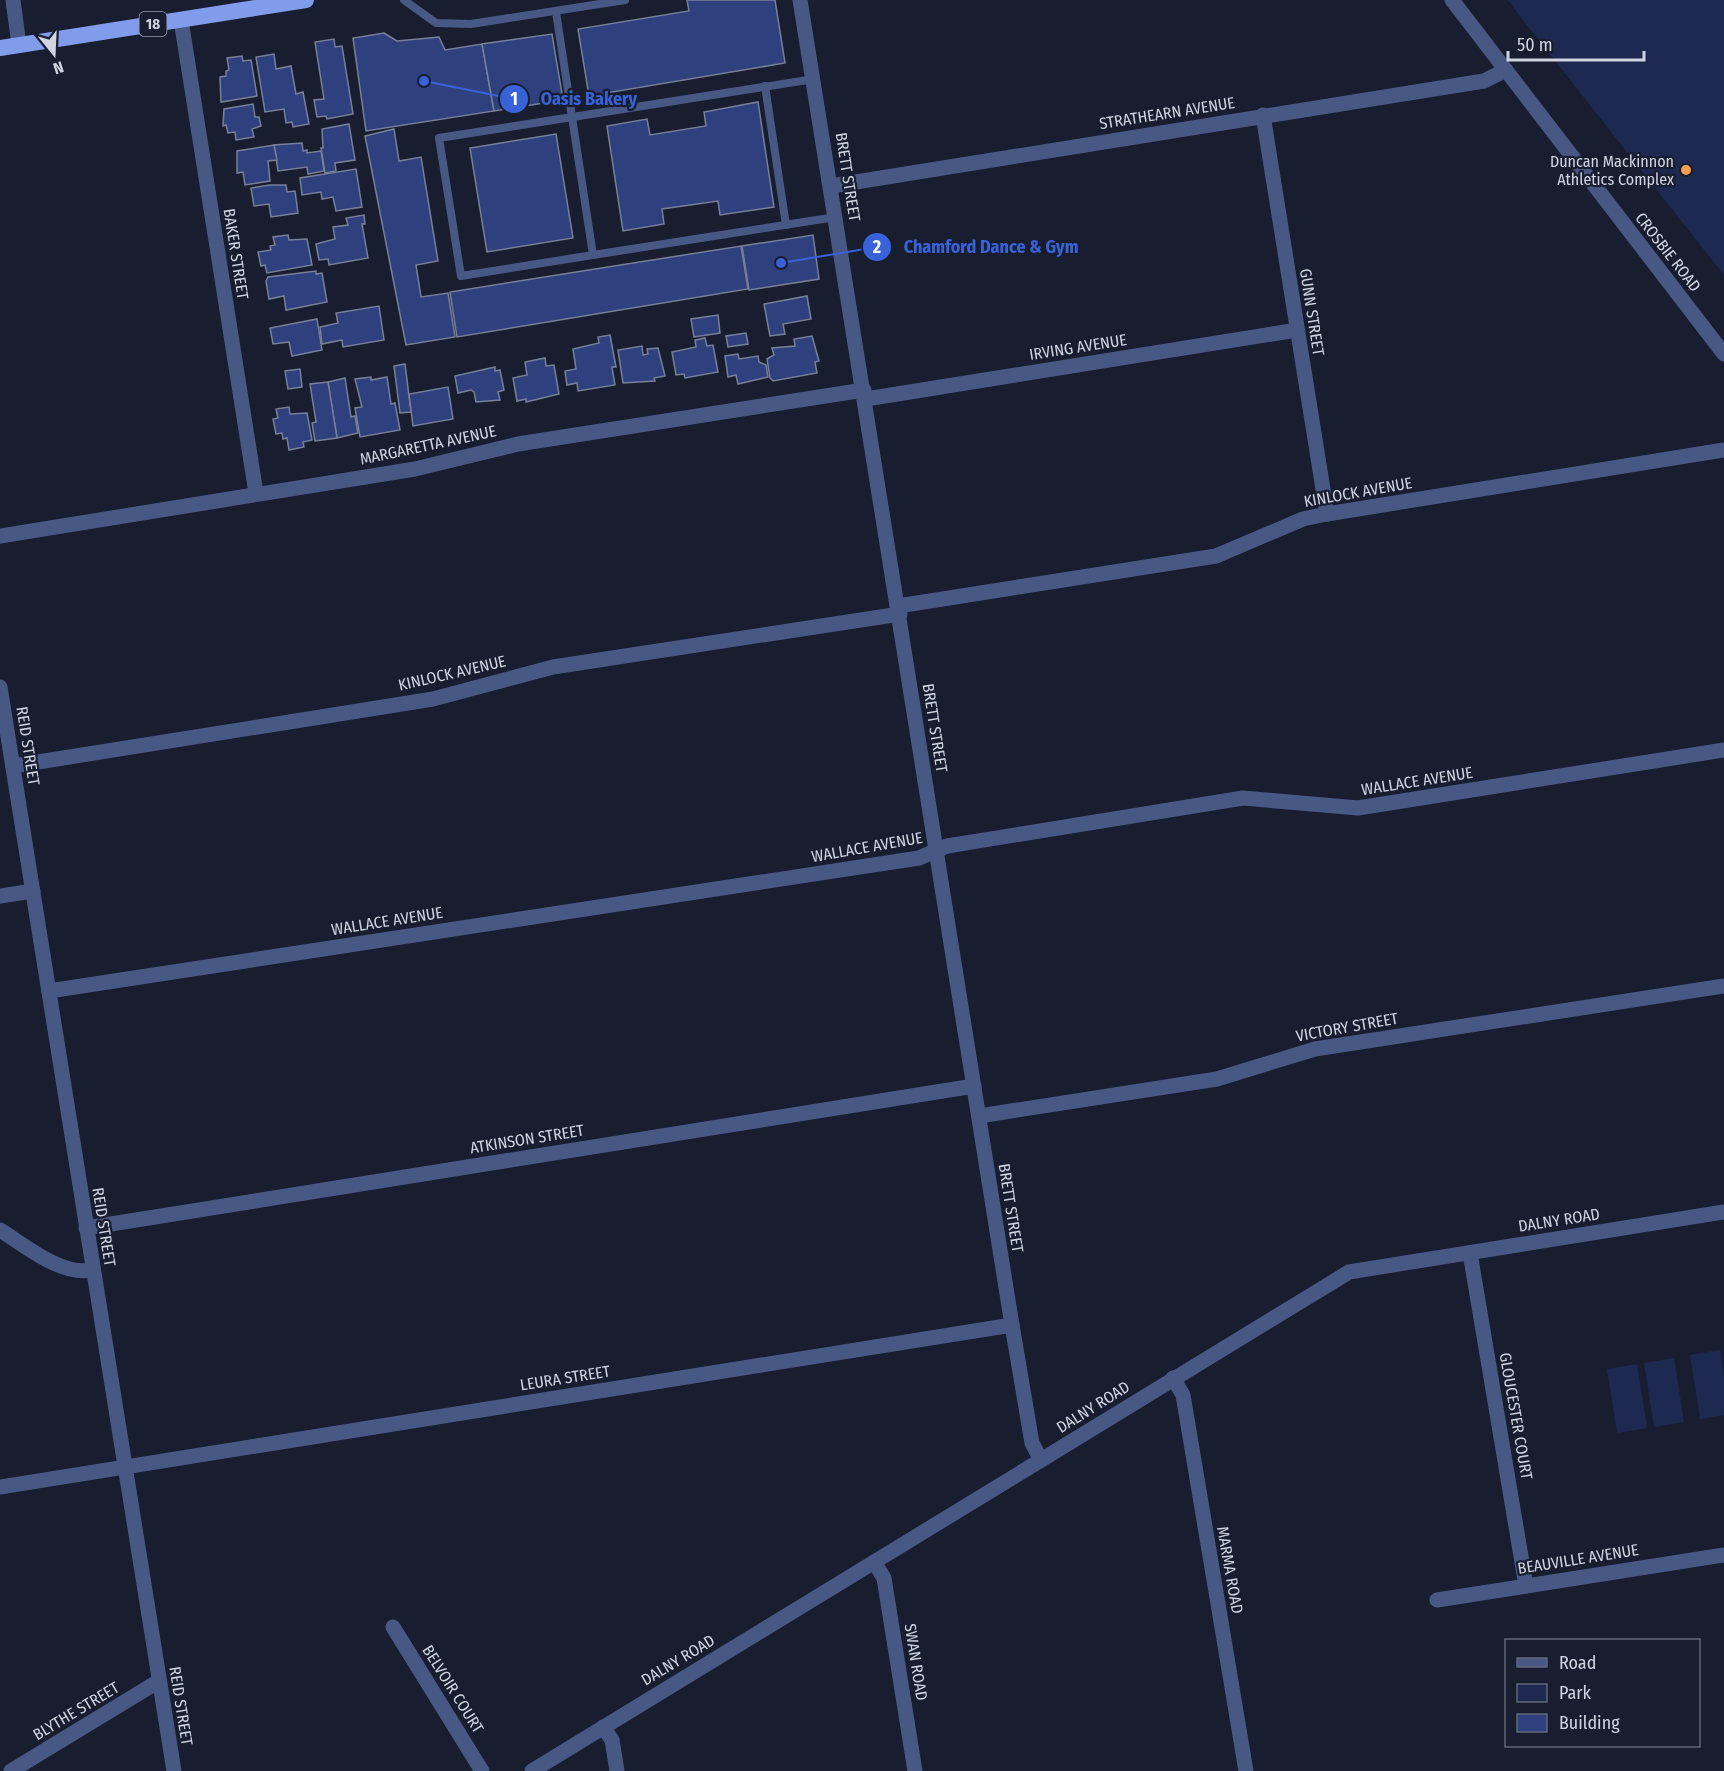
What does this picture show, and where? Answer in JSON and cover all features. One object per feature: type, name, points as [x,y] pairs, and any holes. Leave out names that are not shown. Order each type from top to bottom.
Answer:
[{"type":"highway","name":"18","points":[[0,48],[306,0]]},
{"type":"street","points":[[13,0],[19,45]]},
{"type":"street","name":"BRETT STREET","points":[[800,0],[1012,1325],[1032,1443],[1041,1460]]},
{"type":"street","name":"CROSBIE ROAD","points":[[1452,0],[1724,354]]},
{"type":"street","name":"BAKER STREET","points":[[181,20],[256,493]]},
{"type":"street","name":"STRATHEARN AVENUE","points":[[831,186],[1484,81],[1506,70]]},
{"type":"street","name":"GUNN STREET","points":[[1263,115],[1327,514]]},
{"type":"street","name":"IRVING AVENUE","points":[[865,395],[1297,330]]},
{"type":"street","name":"MARGARETTA AVENUE","points":[[0,536],[415,469],[518,444],[865,395]]},
{"type":"street","name":"KINLOCK AVENUE","points":[[13,766],[433,699],[553,667],[1216,556],[1303,519],[1724,450]]},
{"type":"street","name":"REID STREET","points":[[0,687],[174,1771]]},
{"type":"street","name":"WALLACE AVENUE","points":[[49,991],[919,858],[947,846],[1243,798],[1358,808],[1724,750]]},
{"type":"street","points":[[0,896],[33,891]]},
{"type":"street","name":"VICTORY STREET","points":[[979,1116],[1217,1079],[1315,1049],[1724,986]]},
{"type":"street","name":"ATKINSON STREET","points":[[86,1228],[974,1086]]},
{"type":"street","name":"DALNY ROAD","points":[[532,1771],[1349,1272],[1724,1212]]},
{"type":"street","points":[[0,1230],[62,1267],[82,1272],[92,1270]]},
{"type":"street","name":"GLOUCESTER COURT","points":[[1470,1253],[1526,1586]]},
{"type":"street","name":"LEURA STREET","points":[[0,1487],[1012,1325]]},
{"type":"street","name":"MARMA ROAD","points":[[1173,1378],[1183,1395],[1246,1771]]},
{"type":"street","name":"BEAUVILLE AVENUE","points":[[1437,1600],[1724,1555]]},
{"type":"street","name":"SWAN ROAD","points":[[874,1562],[884,1578],[915,1771]]},
{"type":"street","name":"BELVOIR COURT","points":[[393,1627],[482,1771]]},
{"type":"street","name":"BLYTHE STREET","points":[[11,1771],[159,1681]]},
{"type":"street","points":[[603,1727],[612,1740],[617,1771]]},
{"type":"lane","points":[[404,0],[436,23],[471,24],[625,0]]},
{"type":"lane","points":[[556,12],[570,116],[593,255]]},
{"type":"lane","points":[[813,79],[439,138],[461,276],[836,217]]},
{"type":"lane","points":[[765,86],[786,225]]},
{"type":"green space","name":"Duncan Mackinnon Athletics Complex","points":[[1508,0],[1724,0],[1724,275],[1522,19]]},
{"type":"green space","points":[[1720,1350],[1724,1376],[1724,1415],[1700,1419],[1690,1355]]},
{"type":"green space","points":[[1674,1358],[1684,1422],[1654,1427],[1644,1363]]},
{"type":"green space","points":[[1637,1364],[1647,1428],[1617,1433],[1607,1369]]},
{"type":"building","points":[[687,0],[775,0],[785,63],[589,96],[578,29],[689,11]]},
{"type":"building","points":[[384,33],[397,41],[439,37],[445,50],[482,44],[494,111],[366,131],[353,38]]},
{"type":"building","points":[[552,34],[563,100],[494,111],[482,44]]},
{"type":"building","points":[[334,39],[335,47],[342,46],[353,114],[327,119],[326,116],[317,117],[314,100],[324,99],[315,42]]},
{"type":"building","points":[[274,54],[276,69],[291,66],[296,94],[303,92],[309,124],[293,127],[292,122],[286,123],[284,109],[265,112],[256,57]]},
{"type":"building","points":[[242,56],[243,61],[251,60],[257,96],[221,102],[220,77],[226,76],[226,71],[229,70],[227,58]]},
{"type":"building","points":[[758,102],[774,207],[720,215],[718,201],[662,209],[664,224],[623,231],[607,126],[647,119],[650,135],[706,126],[704,112]]},
{"type":"building","points":[[253,104],[255,117],[259,117],[261,126],[252,129],[254,137],[236,140],[235,132],[228,133],[226,125],[223,126],[224,109]]},
{"type":"building","points":[[349,124],[355,160],[335,163],[336,171],[325,173],[321,148],[323,148],[322,129]]},
{"type":"building","points":[[394,129],[399,161],[421,157],[438,261],[416,265],[421,297],[448,293],[455,337],[406,345],[365,136]]},
{"type":"building","points":[[556,134],[573,238],[487,252],[470,148]]},
{"type":"building","points":[[302,143],[303,151],[307,150],[307,153],[321,151],[324,171],[308,174],[307,167],[278,171],[274,145]]},
{"type":"building","points":[[274,145],[277,160],[268,161],[270,181],[245,185],[243,172],[237,173],[237,151]]},
{"type":"building","points":[[356,169],[362,207],[336,211],[333,197],[322,199],[321,192],[302,195],[300,178]]},
{"type":"building","points":[[286,185],[287,192],[295,191],[298,213],[271,217],[269,204],[254,206],[251,188]]},
{"type":"building","points":[[364,215],[365,224],[362,224],[368,258],[329,265],[328,259],[319,260],[316,244],[335,239],[333,227],[348,225],[346,218]]},
{"type":"building","points":[[288,235],[289,240],[307,239],[312,265],[267,273],[265,265],[261,266],[258,252],[271,250],[270,246],[275,245],[273,237]]},
{"type":"building","points":[[813,235],[819,279],[749,290],[742,246]]},
{"type":"building","points":[[741,246],[748,289],[457,337],[450,292]]},
{"type":"building","points":[[316,271],[316,274],[322,273],[327,302],[286,310],[284,296],[269,299],[266,281],[268,277]]},
{"type":"building","points":[[807,296],[811,319],[783,324],[785,334],[770,336],[764,304]]},
{"type":"building","points":[[379,306],[384,340],[343,347],[342,340],[322,344],[320,327],[338,323],[336,313]]},
{"type":"building","points":[[718,315],[720,333],[694,337],[691,319]]},
{"type":"building","points":[[317,319],[322,350],[292,356],[289,342],[273,344],[270,328]]},
{"type":"building","points":[[746,333],[748,344],[728,347],[726,336]]},
{"type":"building","points":[[610,335],[616,367],[612,367],[615,385],[578,391],[577,383],[567,385],[565,371],[576,369],[573,349],[599,343],[598,337]]},
{"type":"building","points":[[812,336],[819,361],[815,362],[817,373],[773,381],[770,378],[767,359],[774,355],[772,348],[795,346],[794,339]]},
{"type":"building","points":[[705,338],[707,346],[713,345],[718,372],[685,378],[684,374],[676,375],[672,352],[696,347],[695,340]]},
{"type":"building","points":[[642,346],[643,355],[648,354],[647,349],[658,348],[665,376],[654,378],[655,381],[623,383],[618,350]]},
{"type":"building","points":[[738,354],[739,359],[758,356],[759,362],[766,365],[768,377],[738,384],[736,375],[728,377],[725,356]]},
{"type":"building","points":[[545,358],[546,366],[554,365],[559,394],[526,402],[526,399],[517,401],[513,378],[527,375],[525,362]]},
{"type":"building","points":[[405,364],[411,412],[400,413],[394,366]]},
{"type":"building","points":[[495,367],[495,371],[500,370],[504,390],[498,392],[500,400],[476,402],[474,392],[471,390],[458,393],[455,376]]},
{"type":"building","points":[[300,369],[302,387],[288,389],[285,371]]},
{"type":"building","points":[[371,377],[371,380],[387,377],[391,404],[395,403],[400,430],[360,437],[355,408],[362,407],[355,379]]},
{"type":"building","points":[[345,378],[351,417],[355,416],[358,433],[337,438],[328,382]]},
{"type":"building","points":[[328,382],[337,438],[315,441],[312,423],[316,422],[310,384]]},
{"type":"building","points":[[448,387],[453,419],[413,426],[409,394]]},
{"type":"building","points":[[289,407],[290,414],[307,413],[312,440],[303,442],[304,447],[289,450],[287,438],[283,439],[282,433],[276,434],[273,419],[278,418],[276,409]]},
{"type":"place","name":"Oasis Bakery","points":[[424,81]]},
{"type":"place","name":"Duncan Mackinnon Athletics Complex","points":[[1686,170]]},
{"type":"place","name":"Chamford Dance & Gym","points":[[781,263]]}]
